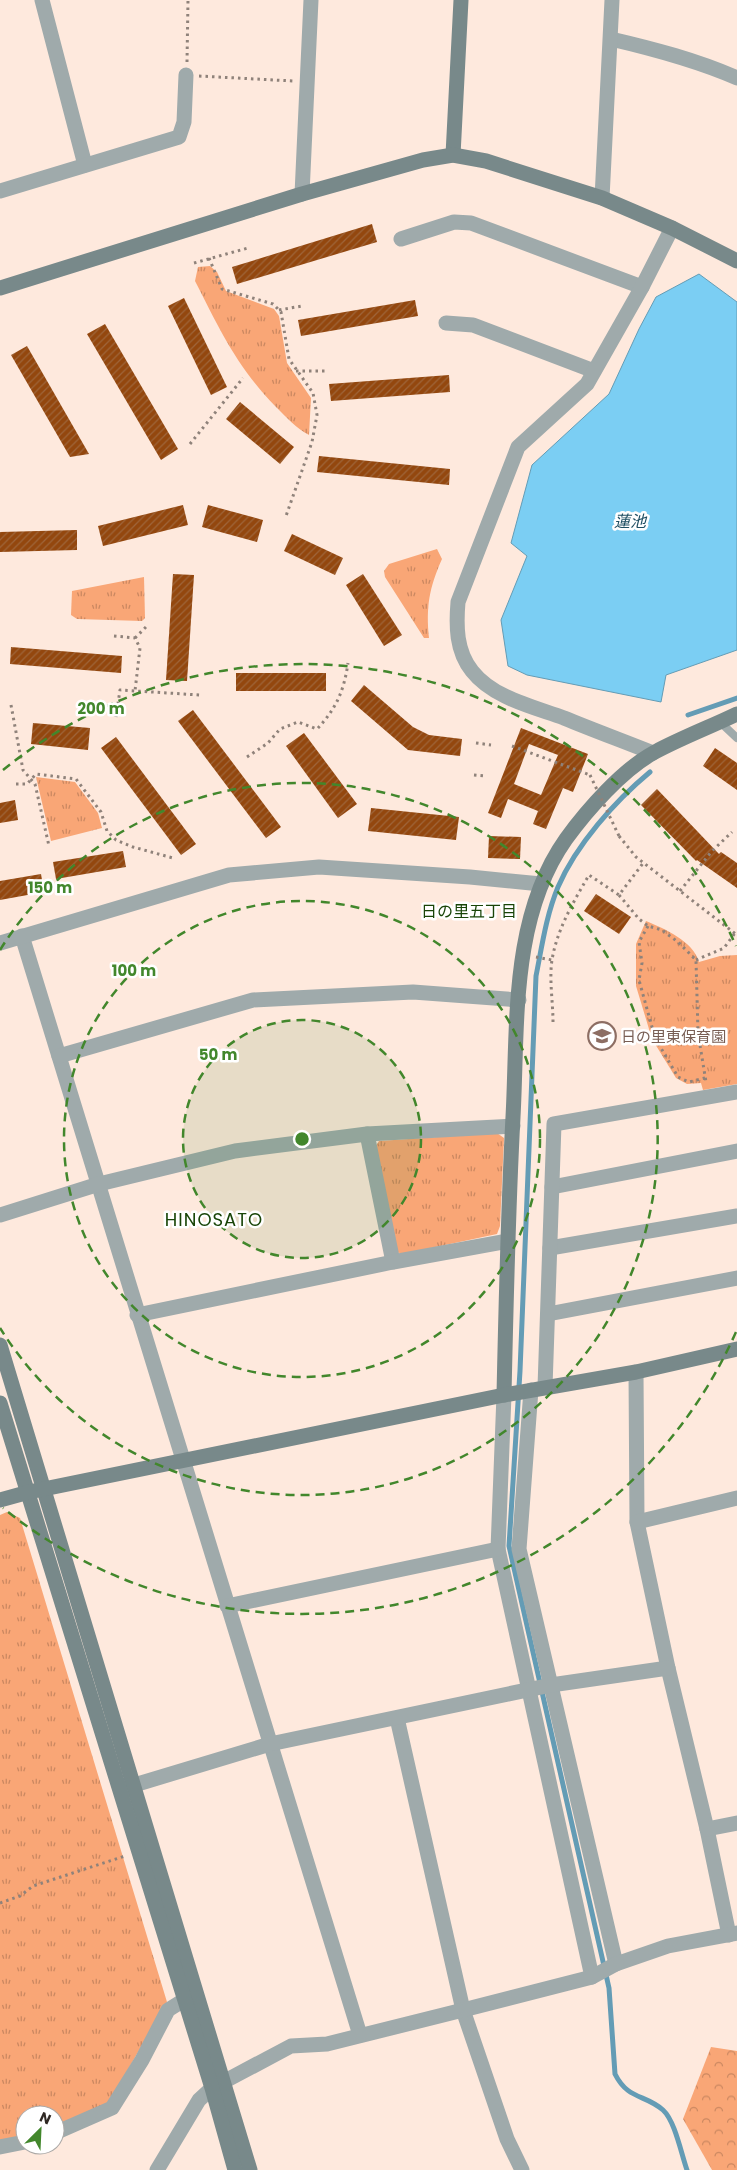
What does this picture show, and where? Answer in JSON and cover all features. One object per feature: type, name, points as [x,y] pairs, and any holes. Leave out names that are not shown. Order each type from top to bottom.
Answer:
[{"type":"street","points":[[42,0],[85,165]]},
{"type":"street","points":[[302,194],[311,0]]},
{"type":"street","points":[[453,155],[461,0]]},
{"type":"street","points":[[602,198],[612,0]]},
{"type":"street","points":[[611,39],[656,49],[715,68],[737,78]]},
{"type":"street","points":[[0,191],[179,137],[184,122],[186,75]]},
{"type":"street","points":[[0,288],[302,194],[423,160],[453,155],[486,161],[602,198],[672,228],[737,261]]},
{"type":"street","points":[[401,239],[454,222],[471,223],[642,287]]},
{"type":"street","points":[[653,753],[493,689],[472,672],[461,651],[456,626],[458,602],[518,447],[587,384],[642,287],[672,228]]},
{"type":"street","points":[[446,323],[473,325],[594,371]]},
{"type":"street","points":[[592,1977],[498,1549],[513,1126],[519,1000],[525,941],[541,884],[565,840],[613,783],[653,753],[737,714]]},
{"type":"street","points":[[0,943],[229,875],[318,867],[470,877],[541,884]]},
{"type":"street","points":[[22,936],[360,2035]]},
{"type":"street","points":[[59,1056],[253,1000],[413,992],[519,1000]]},
{"type":"street","points":[[616,1964],[519,1549],[548,1314],[554,1124],[737,1092]]},
{"type":"street","points":[[0,1215],[99,1184],[235,1151],[367,1134],[513,1126]]},
{"type":"street","points":[[367,1134],[393,1262]]},
{"type":"street","points":[[552,1187],[737,1151]]},
{"type":"street","points":[[550,1248],[737,1216]]},
{"type":"street","points":[[137,1315],[393,1262],[508,1241]]},
{"type":"street","points":[[548,1314],[737,1278]]},
{"type":"street","points":[[0,1345],[36,1490],[218,2085],[235,2170]]},
{"type":"street","points":[[0,1500],[36,1490],[504,1395],[636,1372],[737,1349]]},
{"type":"street","points":[[157,2170],[199,2100],[218,2085],[291,2046],[327,2044],[463,2010],[592,1977],[616,1964],[668,1946],[733,1934],[668,1668],[637,1522],[636,1372]]},
{"type":"street","points":[[0,1403],[36,1490]]},
{"type":"street","points":[[637,1522],[737,1498]]},
{"type":"street","points":[[227,1606],[498,1549]]},
{"type":"street","points":[[126,1788],[270,1744],[551,1684],[668,1668]]},
{"type":"street","points":[[397,1718],[463,2010],[507,2139],[522,2170]]},
{"type":"street","points":[[126,1788],[138,1852],[184,2000],[250,2170]]},
{"type":"street","points":[[707,1829],[737,1823]]},
{"type":"street","points":[[65,2129],[112,2108],[142,2060],[168,2010],[184,2000]]},
{"type":"street","points":[[0,2147],[15,2144]]},
{"type":"lane","points":[[720,722],[737,738]]},
{"type":"path","points":[[188,0],[186,75],[308,82]]},
{"type":"path","points":[[194,263],[248,248]]},
{"type":"path","points":[[209,258],[222,289],[273,304],[279,310],[284,320],[289,359],[313,393],[317,415],[312,442],[286,516]]},
{"type":"path","points":[[279,310],[302,306]]},
{"type":"path","points":[[296,371],[325,371]]},
{"type":"path","points":[[190,444],[243,378]]},
{"type":"path","points":[[135,638],[146,627]]},
{"type":"path","points":[[114,636],[135,638]]},
{"type":"path","points":[[135,638],[140,648],[135,691]]},
{"type":"path","points":[[247,757],[268,743],[280,730],[298,722],[317,729],[334,710],[346,680],[348,663]]},
{"type":"path","points":[[116,717],[120,690],[200,694]]},
{"type":"path","points":[[11,705],[23,770],[35,784],[49,846]]},
{"type":"path","points":[[476,743],[491,745]]},
{"type":"path","points":[[512,746],[590,775],[619,836],[636,857],[736,934],[724,948],[696,960]]},
{"type":"path","points":[[16,784],[27,784],[36,774],[76,779],[101,812],[107,831],[116,840],[133,847],[173,858]]},
{"type":"path","points":[[474,775],[485,776]]},
{"type":"path","points":[[680,891],[712,851],[732,832]]},
{"type":"path","points":[[619,895],[644,862]]},
{"type":"path","points":[[553,1022],[552,960],[571,908],[589,875],[619,895],[627,903],[632,913],[648,926],[662,930],[687,949],[696,960],[698,1033],[708,1097]]},
{"type":"path","points":[[648,926],[639,942],[642,963],[640,980],[654,1038],[678,1077],[689,1082],[705,1078]]},
{"type":"path","points":[[0,1903],[20,1896],[33,1886],[138,1852]]},
{"type":"green space","points":[[210,266],[217,272],[226,291],[274,309],[279,316],[287,363],[311,398],[309,435],[292,422],[262,392],[230,347],[195,281],[198,267]]},
{"type":"green space","points":[[437,549],[442,559],[429,598],[429,638],[424,638],[385,577],[384,571],[389,564]]},
{"type":"green space","points":[[144,577],[145,618],[142,621],[77,619],[71,615],[72,591]]},
{"type":"green space","points":[[36,777],[75,782],[98,813],[102,828],[51,841]]},
{"type":"green space","points":[[646,921],[670,932],[685,942],[696,955],[699,962],[720,956],[737,955],[737,1084],[703,1090],[701,1083],[687,1084],[676,1078],[652,1039],[636,986],[636,944]]},
{"type":"green space","points":[[497,1133],[504,1138],[500,1226],[497,1234],[403,1254],[396,1252],[374,1149],[379,1141]]},
{"type":"green space","points":[[7,1512],[20,1518],[167,2002],[108,2104],[65,2123],[65,2105],[15,2105],[15,2139],[0,2141],[0,1515]]},
{"type":"green space","points":[[711,2047],[737,2051],[737,2170],[712,2170],[683,2119]]},
{"type":"water","name":"蓮池","points":[[699,274],[737,302],[737,650],[666,675],[661,702],[527,675],[508,666],[501,620],[527,556],[511,543],[532,465],[609,394],[656,297]]},
{"type":"building","points":[[372,224],[377,242],[237,284],[232,267]]},
{"type":"building","points":[[184,298],[227,387],[211,395],[168,306]]},
{"type":"building","points":[[415,300],[418,316],[301,336],[298,320]]},
{"type":"building","points":[[105,324],[178,449],[161,460],[87,334]]},
{"type":"building","points":[[27,346],[89,454],[70,457],[11,355]]},
{"type":"building","points":[[449,375],[450,392],[331,401],[329,384]]},
{"type":"building","points":[[240,402],[294,447],[280,464],[226,419]]},
{"type":"building","points":[[319,456],[450,469],[449,485],[317,472]]},
{"type":"building","points":[[183,505],[188,525],[103,546],[98,526]]},
{"type":"building","points":[[208,505],[263,520],[257,542],[202,527]]},
{"type":"building","points":[[77,530],[77,550],[0,552],[0,532]]},
{"type":"building","points":[[292,534],[343,558],[335,575],[284,551]]},
{"type":"building","points":[[173,574],[194,575],[187,681],[166,680]]},
{"type":"building","points":[[363,574],[402,635],[384,646],[346,585]]},
{"type":"building","points":[[11,647],[122,656],[121,673],[10,664]]},
{"type":"building","points":[[236,673],[326,673],[326,691],[236,691]]},
{"type":"building","points":[[364,685],[413,727],[429,735],[462,739],[460,756],[408,750],[351,701]]},
{"type":"building","points":[[193,710],[281,827],[266,838],[178,721]]},
{"type":"building","points":[[33,723],[90,728],[88,750],[31,744]]},
{"type":"building","points":[[521,728],[588,754],[573,792],[563,788],[546,829],[533,824],[538,811],[508,799],[501,818],[488,813]],"holes":[[[529,744],[558,755],[541,795],[514,784]]]},
{"type":"building","points":[[304,733],[357,804],[338,818],[286,746]]},
{"type":"building","points":[[116,737],[196,844],[181,855],[101,748]]},
{"type":"building","points":[[715,748],[737,763],[737,790],[703,766]]},
{"type":"building","points":[[657,789],[719,854],[721,852],[737,863],[737,888],[696,861],[641,805]]},
{"type":"building","points":[[15,800],[18,820],[0,823],[0,803]]},
{"type":"building","points":[[371,808],[459,817],[456,840],[368,831]]},
{"type":"building","points":[[489,836],[521,837],[520,859],[488,858]]},
{"type":"building","points":[[123,851],[126,867],[56,879],[53,862]]},
{"type":"building","points":[[41,874],[44,892],[0,900],[0,881]]},
{"type":"building","points":[[596,894],[631,917],[619,934],[584,911]]},
{"type":"waterway","points":[[688,715],[737,698]]},
{"type":"waterway","points":[[650,772],[610,810],[575,855],[566,871],[550,909],[536,976],[520,1371],[509,1546],[609,1988],[615,2074],[631,2093],[650,2101],[667,2115],[674,2129],[687,2170]]},
{"type":"place","name":"日の里東保育園","points":[[602,1036]]},
{"type":"district","name":"日の里五丁目","points":[[469,911]]},
{"type":"district","name":"HINOSATO","points":[[214,1219]]}]
